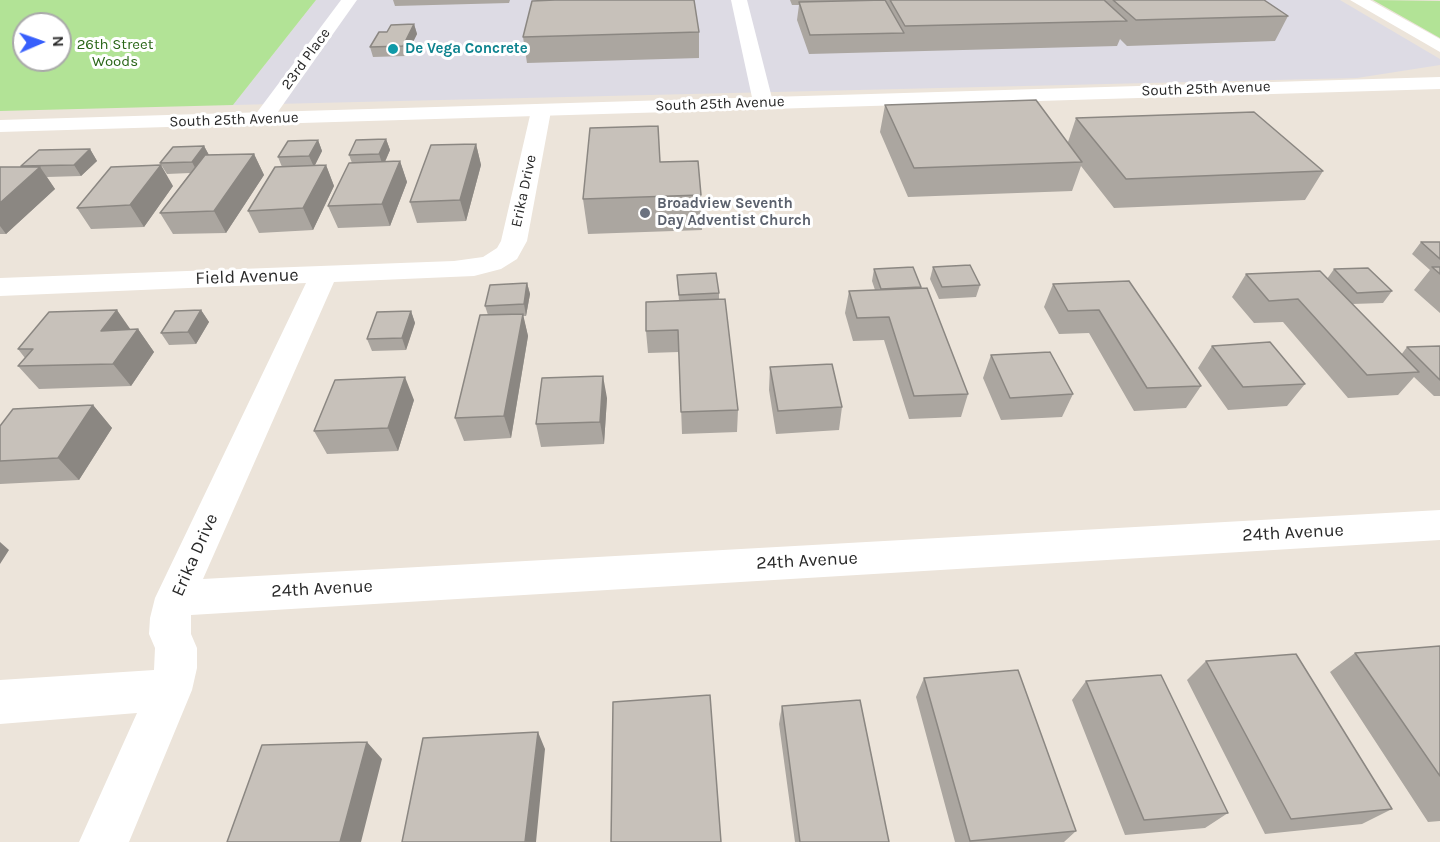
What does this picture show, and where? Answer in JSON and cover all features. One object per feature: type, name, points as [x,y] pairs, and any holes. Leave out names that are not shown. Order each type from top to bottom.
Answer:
[{"type":"street","name":"23rd Place","points":[[263,119],[349,0]]},
{"type":"street","points":[[739,0],[763,102]]},
{"type":"street","points":[[1358,0],[1440,47]]},
{"type":"street","name":"South 25th Avenue","points":[[0,126],[1440,83]]},
{"type":"street","name":"Erika Drive","points":[[492,263],[508,253],[514,241],[541,111]]},
{"type":"street","name":"Field Avenue","points":[[0,287],[474,268],[492,263]]},
{"type":"street","name":"Erika Drive","points":[[104,842],[170,690],[176,668],[176,648],[170,634],[170,618],[175,598],[324,274]]},
{"type":"street","name":"24th Avenue","points":[[175,598],[1440,525]]},
{"type":"street","points":[[0,702],[170,690]]},
{"type":"shaded area","points":[[316,0],[1340,0],[1440,59],[1440,65],[1357,78],[233,105]]},
{"type":"green space","name":"26th Street Woods","points":[[0,0],[316,0],[233,105],[0,111]]},
{"type":"green space","points":[[1373,0],[1440,1],[1440,38]]},
{"type":"building","points":[[694,0],[699,32],[523,37],[532,1]]},
{"type":"building","points":[[885,0],[904,33],[810,35],[799,2]]},
{"type":"building","points":[[890,0],[1104,0],[1127,21],[905,26]]},
{"type":"building","points":[[1113,0],[1264,0],[1288,16],[1136,20]]},
{"type":"building","points":[[414,24],[403,46],[370,47],[379,32],[387,32],[391,25]]},
{"type":"building","points":[[1036,100],[1082,162],[914,168],[885,105]]},
{"type":"building","points":[[1254,112],[1323,171],[1126,179],[1076,118]]},
{"type":"building","points":[[658,126],[660,162],[698,161],[701,195],[583,199],[590,128]]},
{"type":"building","points":[[386,139],[379,154],[349,155],[356,140]]},
{"type":"building","points":[[318,140],[309,156],[278,157],[288,141]]},
{"type":"building","points":[[476,144],[460,200],[410,202],[431,145]]},
{"type":"building","points":[[204,146],[192,162],[160,163],[173,147]]},
{"type":"building","points":[[90,149],[74,165],[21,166],[39,150]]},
{"type":"building","points":[[254,154],[214,211],[160,213],[205,155]]},
{"type":"building","points":[[400,161],[382,204],[328,206],[349,163]]},
{"type":"building","points":[[161,165],[130,205],[77,208],[111,167]]},
{"type":"building","points":[[326,165],[303,208],[248,211],[275,167]]},
{"type":"building","points":[[0,167],[40,167],[0,203]]},
{"type":"building","points":[[1421,242],[1440,242],[1440,259]]},
{"type":"building","points":[[970,265],[980,285],[942,287],[933,267]]},
{"type":"building","points":[[913,267],[921,287],[881,289],[874,269]]},
{"type":"building","points":[[1432,267],[1440,267],[1440,274]]},
{"type":"building","points":[[1368,268],[1392,291],[1357,293],[1334,269]]},
{"type":"building","points":[[1320,271],[1419,372],[1367,375],[1298,299],[1269,301],[1246,274]]},
{"type":"building","points":[[716,273],[719,293],[679,295],[677,275]]},
{"type":"building","points":[[1129,281],[1201,386],[1147,388],[1099,310],[1068,311],[1053,284]]},
{"type":"building","points":[[527,283],[524,304],[485,306],[490,285]]},
{"type":"building","points":[[927,288],[968,394],[914,396],[889,317],[857,318],[849,291]]},
{"type":"building","points":[[725,299],[738,410],[681,412],[678,330],[646,331],[646,302]]},
{"type":"building","points":[[117,310],[101,331],[138,329],[113,364],[18,366],[33,349],[18,349],[49,312]]},
{"type":"building","points":[[201,310],[188,332],[161,333],[175,311]]},
{"type":"building","points":[[411,311],[402,338],[367,339],[377,312]]},
{"type":"building","points":[[523,314],[504,416],[455,418],[480,315]]},
{"type":"building","points":[[1270,342],[1305,384],[1243,387],[1212,346]]},
{"type":"building","points":[[1440,346],[1440,380],[1407,347]]},
{"type":"building","points":[[1050,352],[1073,394],[1010,398],[991,355]]},
{"type":"building","points":[[832,364],[842,407],[778,411],[770,367]]},
{"type":"building","points":[[603,376],[600,422],[536,424],[542,378]]},
{"type":"building","points":[[405,377],[388,428],[314,431],[335,380]]},
{"type":"building","points":[[93,405],[58,458],[0,461],[0,426],[13,409]]},
{"type":"building","points":[[1440,646],[1440,776],[1355,653]]},
{"type":"building","points":[[1296,654],[1392,809],[1291,819],[1206,661]]},
{"type":"building","points":[[1018,670],[1076,831],[970,841],[924,678]]},
{"type":"building","points":[[1161,675],[1228,813],[1144,820],[1086,681]]},
{"type":"building","points":[[710,695],[721,842],[611,842],[613,702]]},
{"type":"building","points":[[860,700],[889,842],[800,842],[782,706]]},
{"type":"building","points":[[538,732],[525,842],[402,842],[423,738]]},
{"type":"building","points":[[367,742],[340,842],[227,842],[262,745]]},
{"type":"place","name":"De Vega Concrete","points":[[393,49]]},
{"type":"place","name":"Broadview Seventh Day Adventist Church","points":[[645,213]]}]
